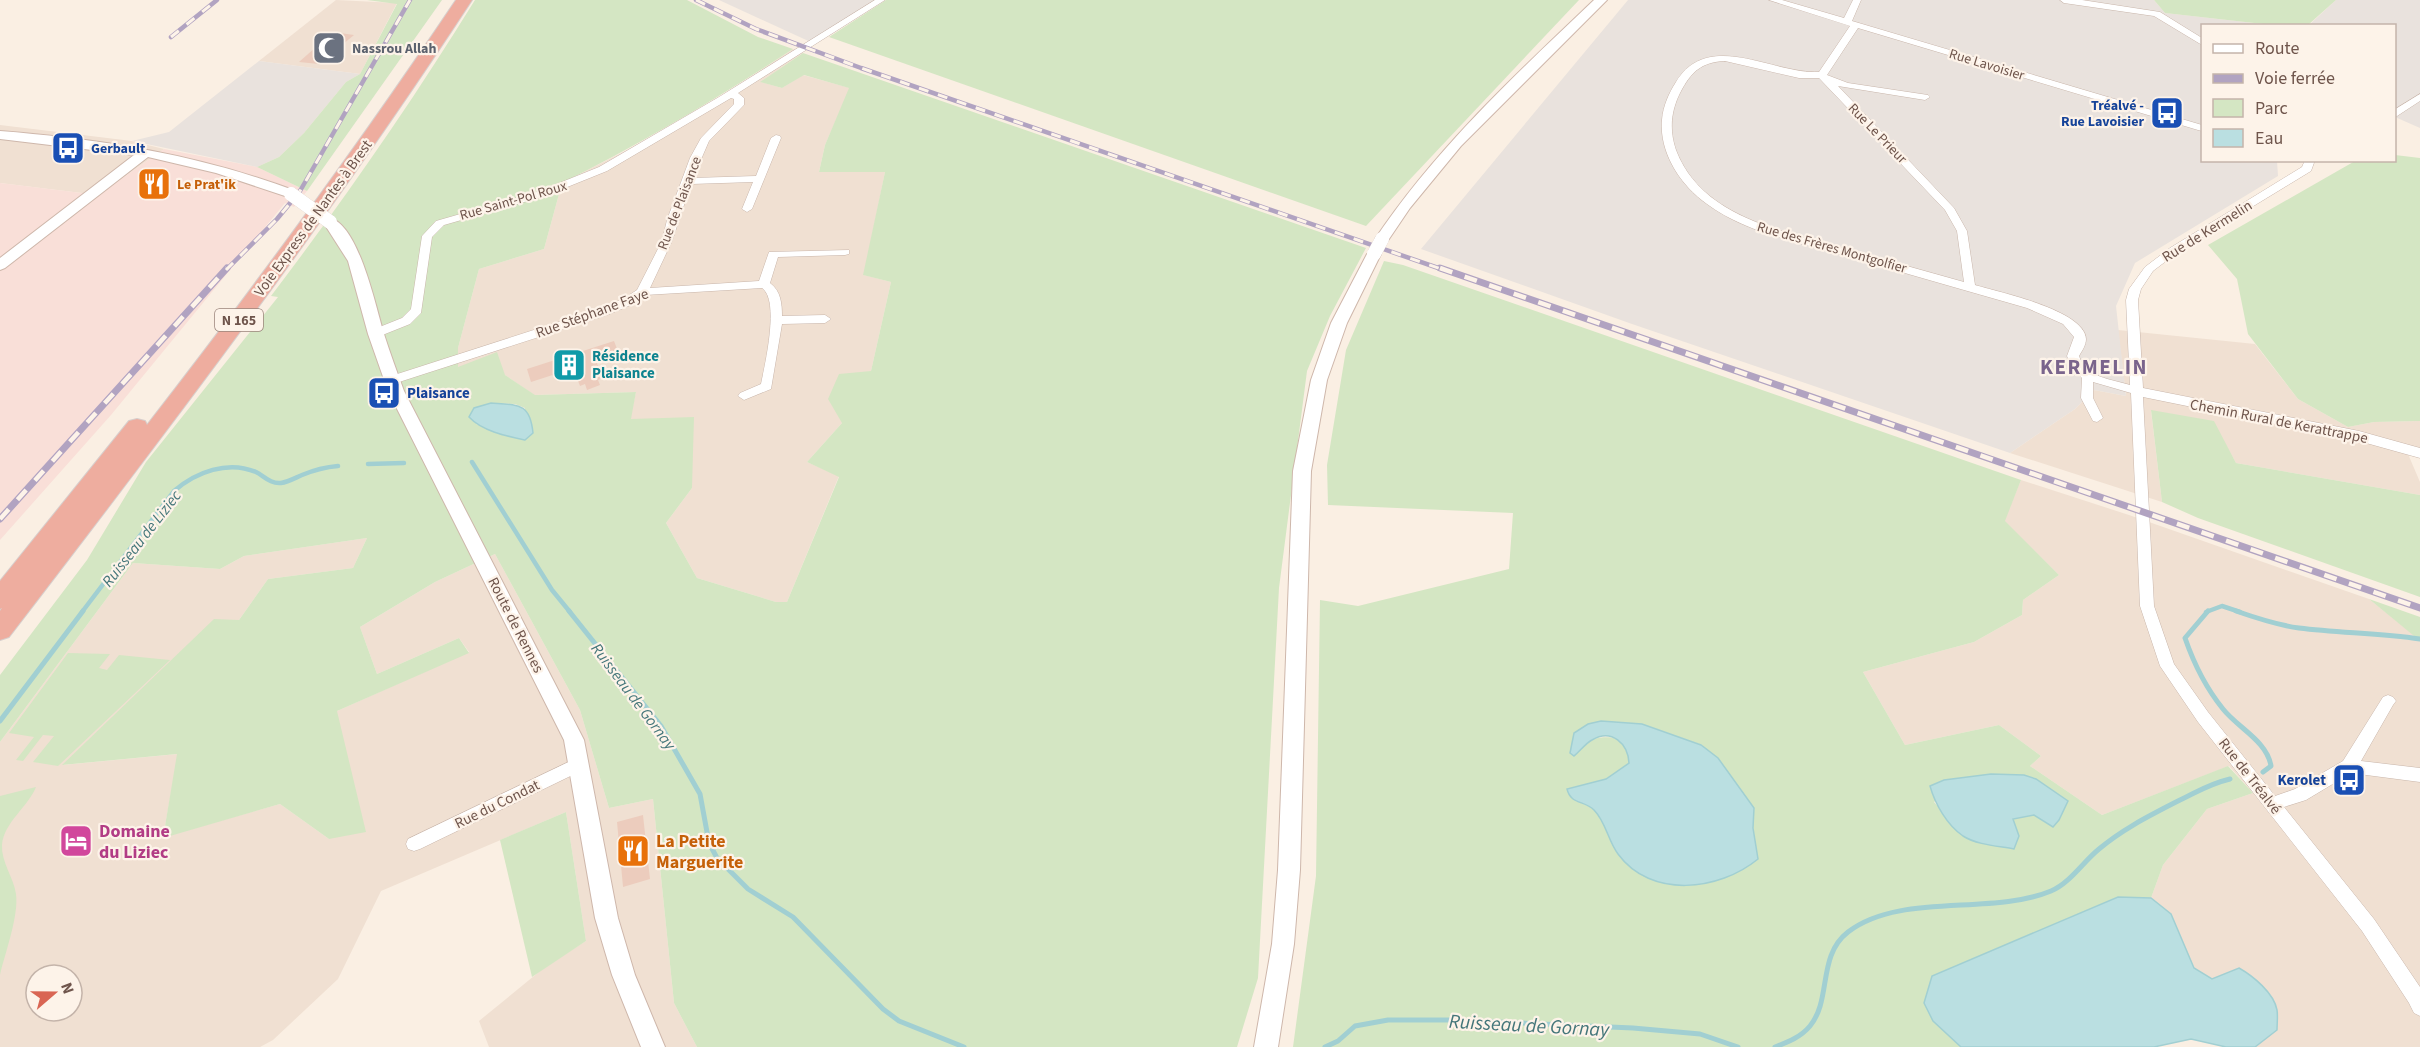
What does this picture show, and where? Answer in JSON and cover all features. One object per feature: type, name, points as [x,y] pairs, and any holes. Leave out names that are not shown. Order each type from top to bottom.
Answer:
[{"type":"highway","name":"Voie Express de Nantes à Brest","points":[[0,599],[147,414],[320,187],[451,0]]},
{"type":"highway","name":"Voie Express de Nantes à Brest","points":[[0,630],[303,234],[464,0]]},
{"type":"highway","points":[[0,574],[123,430],[147,414]]},
{"type":"main road","points":[[1266,1047],[1283,944],[1289,870],[1302,471],[1319,380],[1338,323],[1378,246],[1399,213],[1438,162],[1601,0]]},
{"type":"main road","name":"Route de Rennes","points":[[0,135],[145,153],[237,175],[291,194],[314,208],[346,240],[357,263],[376,333],[392,380],[419,439],[517,626],[573,740],[602,900],[610,932],[650,1044]]},
{"type":"main road","points":[[0,266],[145,153]]},
{"type":"street","name":"Rue Saint-Pol Roux","points":[[376,333],[406,321],[417,310],[427,236],[440,223],[458,216],[542,194],[575,182],[630,155],[881,0]]},
{"type":"street","name":"Rue Lavoisier","points":[[1773,0],[2201,128]]},
{"type":"street","points":[[1822,75],[1851,24],[1857,0]]},
{"type":"street","points":[[2064,0],[2157,14],[2201,41]]},
{"type":"street","name":"Rue des Frères Montgolfier","points":[[1822,75],[1801,75],[1731,60],[1714,59],[1699,62],[1688,70],[1668,104],[1665,120],[1669,145],[1680,169],[1698,192],[1753,225],[2031,304],[2062,319],[2080,334],[2080,340],[2073,356],[2076,365],[2088,377]]},
{"type":"street","name":"Rue Le Prieur","points":[[1822,75],[1846,86],[1925,97]]},
{"type":"street","name":"Rue Le Prieur","points":[[1822,75],[1949,208],[1962,231],[1970,287]]},
{"type":"street","name":"Rue de Plaisance","points":[[642,292],[667,241],[686,181],[705,140],[739,105],[739,98],[731,94]]},
{"type":"street","points":[[2396,114],[2420,97]]},
{"type":"street","points":[[747,209],[776,138]]},
{"type":"street","name":"Rue de Kermelin","points":[[2142,500],[2132,300],[2141,278],[2174,250],[2307,169],[2309,162]]},
{"type":"street","points":[[686,181],[760,179]]},
{"type":"street","points":[[744,396],[767,386],[775,342],[776,308],[773,291],[764,284],[773,254],[845,252]]},
{"type":"street","name":"Rue Stéphane Faye","points":[[392,380],[603,312],[627,303],[642,292],[764,284]]},
{"type":"street","points":[[775,320],[825,319]]},
{"type":"street","points":[[2088,377],[2084,389],[2087,401],[2097,418]]},
{"type":"street","name":"Chemin Rural de Kerattrappe","points":[[2088,377],[2137,391],[2359,435],[2420,453]]},
{"type":"street","name":"Rue de Tréalvé","points":[[2142,500],[2147,606],[2167,666],[2203,717],[2368,925],[2420,1006]]},
{"type":"street","points":[[2272,804],[2300,795],[2349,766],[2388,702]]},
{"type":"street","name":"Rue du Condat","points":[[414,844],[579,764]]},
{"type":"street","points":[[2349,766],[2420,775]]},
{"type":"shaded area","points":[[336,0],[397,3],[360,74],[259,61]]},
{"type":"shaded area","points":[[719,0],[886,0],[815,44]]},
{"type":"shaded area","points":[[1628,0],[2154,0],[2165,13],[2263,24],[2201,24],[2201,162],[2277,162],[2278,176],[2135,263],[2116,306],[2126,396],[2094,390],[2075,409],[2010,453],[1632,324],[1421,249]]},
{"type":"shaded area","points":[[2336,0],[2420,0],[2420,128],[2396,117],[2396,24],[2310,24]]},
{"type":"shaded area","points":[[793,49],[803,53],[761,82],[782,88],[803,75],[850,88],[825,145],[819,172],[885,172],[864,275],[891,282],[871,371],[842,423],[807,462],[839,476],[787,602],[776,602],[697,578],[666,523],[692,488],[630,419],[636,392],[534,395],[505,375],[458,368],[458,348],[479,269],[544,249],[562,183],[701,109]]},
{"type":"shaded area","points":[[259,61],[360,74],[346,82],[304,133],[279,157],[257,167],[132,141],[169,132]]},
{"type":"shaded area","points":[[0,125],[132,141],[164,149],[98,195],[0,183]]},
{"type":"shaded area","points":[[164,149],[257,167],[307,191],[294,207],[285,203],[111,415],[0,540],[0,183],[98,195]]},
{"type":"shaded area","points":[[2118,330],[2255,344],[2298,399],[2348,427],[2374,422],[2420,421],[2420,458],[2408,454],[2420,482],[2420,495],[2236,463],[2213,422],[2151,411],[2162,502],[2010,453],[2075,409],[2094,390],[2126,396]]},
{"type":"shaded area","points":[[2021,480],[2129,515],[2369,599],[2420,640],[2420,1047],[2255,1047],[2277,1030],[2239,968],[2212,979],[2194,968],[2171,914],[2151,898],[2163,865],[2207,809],[2253,793],[2229,766],[2102,815],[2030,766],[2041,756],[1999,725],[1905,745],[1863,672],[1974,642],[2022,615],[2023,600],[2059,575],[2004,521]]},
{"type":"shaded area","points":[[367,538],[353,568],[268,579],[239,620],[63,765],[178,754],[163,837],[280,804],[329,839],[337,711],[469,652],[459,638],[377,674],[360,627],[435,582],[495,554],[580,710],[609,808],[653,799],[674,1003],[697,1047],[489,1047],[479,1021],[545,967],[586,941],[566,812],[381,891],[338,979],[273,1040],[260,1047],[0,1047],[0,742],[133,563],[220,569],[244,556]]},
{"type":"green space","points":[[367,0],[442,0],[307,191],[257,167],[279,157],[304,133],[346,82],[360,74],[397,4]]},
{"type":"green space","points":[[475,0],[687,0],[758,37],[793,49],[679,119],[562,183],[544,249],[479,269],[458,348],[458,367],[497,352],[505,375],[535,395],[636,392],[631,419],[694,417],[692,488],[666,523],[697,578],[776,602],[787,602],[839,477],[807,462],[842,423],[828,399],[839,374],[871,371],[891,282],[863,275],[885,172],[819,172],[825,145],[849,88],[804,75],[782,88],[760,82],[803,53],[1366,248],[1330,316],[1307,371],[1279,588],[1258,978],[1237,1047],[697,1047],[674,1003],[653,799],[609,808],[580,710],[495,554],[435,582],[360,627],[377,674],[459,638],[469,653],[337,711],[366,832],[329,839],[280,804],[163,838],[177,754],[62,765],[214,619],[239,620],[268,579],[353,568],[367,538],[244,556],[220,569],[133,563],[0,742],[0,675],[87,560],[146,462],[278,297],[271,296],[377,150]],"holes":[[[491,403],[515,404],[525,408],[512,437],[476,424]]]},
{"type":"green space","points":[[886,0],[1579,0],[1366,226],[829,37]]},
{"type":"green space","points":[[2154,0],[2336,0],[2309,24],[2263,24],[2165,13]]},
{"type":"green space","points":[[2396,155],[2420,158],[2420,421],[2374,422],[2348,427],[2298,399],[2248,334],[2237,279],[2208,245],[2353,162],[2396,162]]},
{"type":"green space","points":[[1384,261],[1403,265],[2021,480],[2005,521],[2059,575],[2023,600],[2022,615],[1974,642],[1863,672],[1905,745],[1999,725],[2041,756],[2030,766],[2102,815],[2228,766],[2253,793],[2207,809],[2163,865],[2151,898],[2118,897],[1932,976],[1961,1047],[1293,1047],[1316,876],[1320,600],[1358,606],[1509,569],[1513,513],[1328,505],[1327,465],[1346,350]],"holes":[[[1642,724],[1702,745],[1754,808],[1753,828],[1758,859],[1617,853],[1597,813],[1589,806],[1574,800],[1567,789],[1606,779],[1629,763],[1626,748],[1619,740],[1608,737],[1593,739]],[[1991,774],[2052,791],[2068,801],[2034,815],[2013,819],[1982,843],[1964,836],[1934,802],[1968,778]]]},
{"type":"green space","points":[[2151,410],[2214,421],[2236,463],[2420,495],[2420,597],[2198,518],[2162,502]]},
{"type":"green space","points":[[2369,599],[2420,617],[2420,640],[2419,640]]},
{"type":"green space","points":[[68,653],[110,654],[99,668],[107,670],[119,655],[170,660],[58,766],[33,762],[54,736],[43,735],[23,761],[16,760],[34,737],[9,733]]},
{"type":"green space","points":[[36,787],[7,829],[2,845],[3,858],[15,888],[16,903],[14,923],[0,975],[0,796]]},
{"type":"green space","points":[[566,812],[586,941],[532,977],[500,840]]},
{"type":"water","points":[[491,403],[516,405],[526,411],[533,433],[525,440],[510,437],[487,429],[469,417],[474,408]]},
{"type":"water","points":[[1601,721],[1642,724],[1701,745],[1718,758],[1754,808],[1753,828],[1758,859],[1724,878],[1686,885],[1667,884],[1648,878],[1632,868],[1618,854],[1594,810],[1572,798],[1567,789],[1606,779],[1629,763],[1626,750],[1618,740],[1612,737],[1599,737],[1590,741],[1574,756],[1570,753],[1574,733],[1588,724]]},
{"type":"water","points":[[1991,774],[2024,775],[2036,779],[2068,801],[2059,820],[2053,827],[2034,815],[2013,819],[2019,836],[2014,849],[1981,843],[1963,836],[1942,814],[1930,786],[1944,780]]},
{"type":"water","points":[[2118,897],[2151,898],[2171,914],[2194,968],[2212,979],[2239,968],[2256,980],[2272,997],[2275,1004],[2277,1030],[2255,1047],[2226,1047],[2191,1039],[2154,1047],[1961,1047],[1933,1021],[1924,1003],[1932,976]]},
{"type":"building","name":"Nassrou Allah","points":[[333,32],[354,35],[319,64],[299,62]]},
{"type":"building","name":"Résidence Plaisance","points":[[614,341],[619,354],[596,361],[603,378],[598,380],[600,385],[587,390],[585,384],[580,386],[575,373],[567,376],[565,371],[531,382],[527,369]]},
{"type":"building","name":"La Petite Marguerite","points":[[643,815],[650,879],[623,887],[617,822]]},
{"type":"waterway","name":"Ruisseau de Gornay","points":[[472,462],[552,590],[570,612]]},
{"type":"waterway","name":"Ruisseau de Liziec","points":[[368,464],[404,463]]},
{"type":"waterway","name":"Ruisseau de Liziec","points":[[82,612],[174,491],[192,478],[213,470],[234,467],[256,472],[270,481],[281,483],[316,470],[338,466]]},
{"type":"waterway","name":"Ruisseau de Gornay","points":[[2208,611],[2222,606],[2240,612]]},
{"type":"waterway","name":"Ruisseau de Liziec","points":[[0,721],[83,611]]},
{"type":"waterway","name":"Ruisseau de Gornay","points":[[569,611],[661,726],[700,794],[709,843],[717,858],[748,889],[793,917],[883,1009],[899,1021],[964,1047]]},
{"type":"waterway","name":"Ruisseau de Gornay","points":[[2208,611],[2185,638],[2211,693],[2229,716],[2264,749],[2271,766],[2263,772]]},
{"type":"waterway","name":"Ruisseau de Gornay","points":[[2236,611],[2299,628],[2420,639]]},
{"type":"waterway","name":"Ruisseau de Gornay","points":[[1775,1047],[1806,1030],[1817,1015],[1832,953],[1838,942],[1848,932],[1869,920],[1893,912],[2001,902],[2051,891],[2070,878],[2108,841],[2128,828],[2204,788],[2230,779]]},
{"type":"waterway","name":"Ruisseau de Gornay","points":[[1325,1047],[1338,1041],[1355,1026],[1388,1020],[1450,1020],[1633,1028],[1700,1034],[1738,1047]]},
{"type":"railway","points":[[171,37],[217,0]]},
{"type":"railway","points":[[226,270],[277,219],[300,191],[410,0]]},
{"type":"railway","points":[[696,0],[756,29],[861,68],[1444,270]]},
{"type":"railway","points":[[0,519],[227,268]]},
{"type":"railway","points":[[1440,268],[2420,608]]},
{"type":"place","name":"Nassrou Allah","points":[[329,48]]},
{"type":"place","name":"Tréalvé - Rue Lavoisier","points":[[2167,113]]},
{"type":"place","name":"Gerbault","points":[[68,148]]},
{"type":"place","name":"Le Prat'ik","points":[[154,184]]},
{"type":"place","name":"Résidence Plaisance","points":[[569,365]]},
{"type":"place","name":"Plaisance","points":[[384,393]]},
{"type":"place","name":"Kerolet","points":[[2349,780]]},
{"type":"place","name":"Domaine du Liziec","points":[[76,841]]},
{"type":"place","name":"La Petite Marguerite","points":[[633,851]]},
{"type":"district","name":"KERMELIN","points":[[2094,367]]}]
